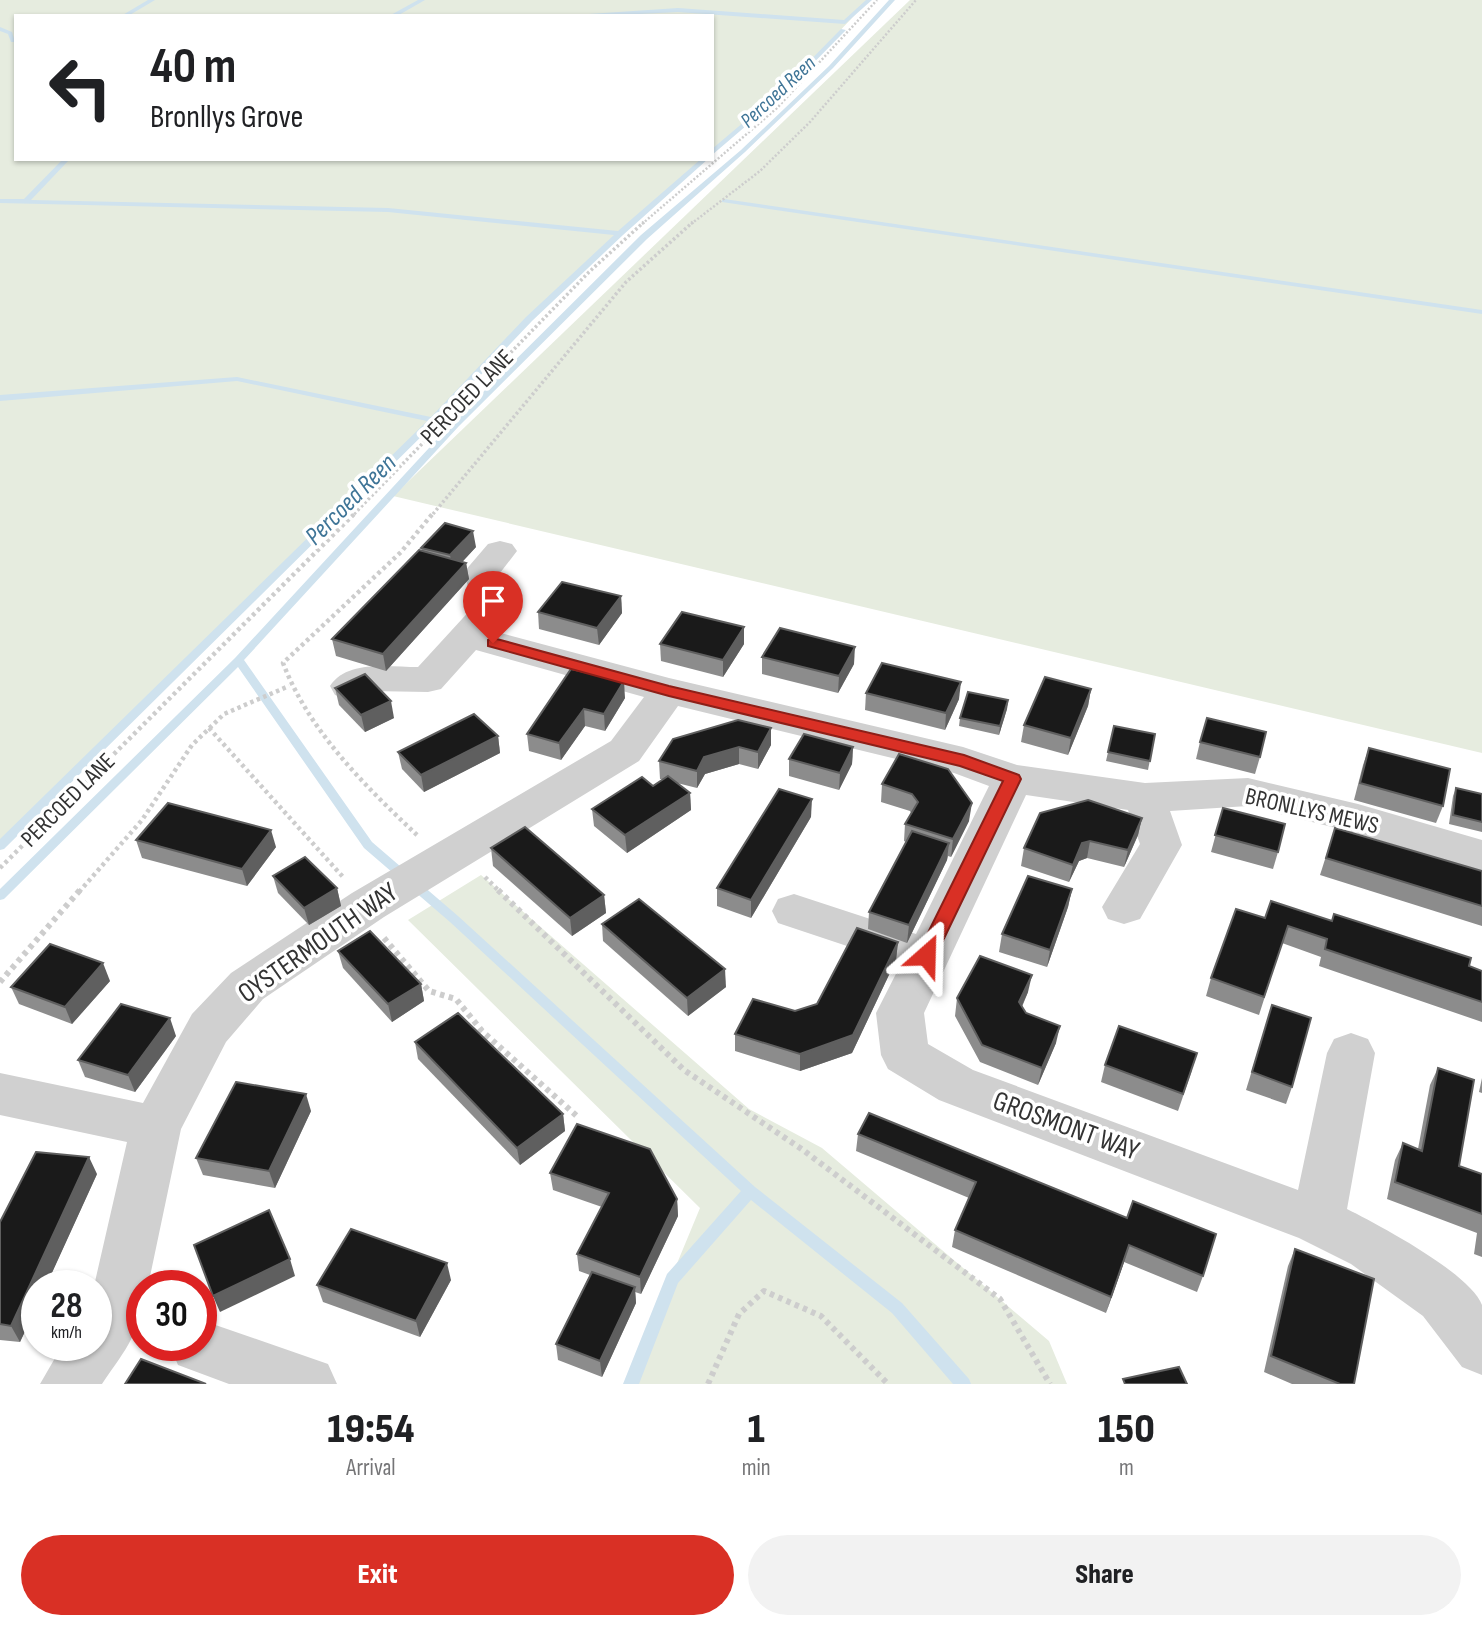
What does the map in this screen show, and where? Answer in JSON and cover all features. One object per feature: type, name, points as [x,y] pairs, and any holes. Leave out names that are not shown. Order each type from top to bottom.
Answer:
[{"type":"street","points":[[349,687],[368,679],[428,680],[492,609],[482,572],[500,551]]},
{"type":"street","name":"BRONLLYS MEWS","points":[[468,636],[669,691],[964,761],[1013,779],[1145,798],[1248,792],[1359,819],[1482,856]]},
{"type":"street","name":"OYSTERMOUTH WAY","points":[[112,1333],[156,1127],[209,1028],[247,986],[365,908],[625,751],[669,691]]},
{"type":"street","name":"GROSMONT WAY","points":[[1013,779],[900,1013],[905,1055],[956,1085],[1318,1221],[1370,1247],[1442,1298],[1482,1348]]},
{"type":"street","points":[[1124,907],[1161,845],[1145,798]]},
{"type":"street","points":[[794,911],[926,955]]},
{"type":"street","points":[[1318,1221],[1351,1053]]},
{"type":"street","points":[[0,1094],[156,1127]]},
{"type":"street","points":[[217,1353],[308,1384]]},
{"type":"street","name":"OYSTERMOUTH WAY","points":[[69,1384],[88,1361]]},
{"type":"path","name":"PERCOED LANE","points":[[714,161],[777,108],[877,0]]},
{"type":"path","points":[[916,0],[810,122],[760,171],[679,233],[626,282],[401,552],[283,663],[289,686],[375,797],[459,851],[603,995],[684,1070],[803,1150],[1000,1299],[1050,1384]]},
{"type":"path","name":"PERCOED LANE","points":[[0,868],[300,570],[589,272],[714,161]]},
{"type":"path","points":[[0,982],[142,820],[192,745],[225,714],[289,686]]},
{"type":"path","points":[[209,729],[355,890],[365,908],[429,991],[456,999],[482,1031],[579,1118]]},
{"type":"path","points":[[708,1384],[739,1314],[764,1291],[821,1316],[888,1384]]},
{"type":"shaded area","points":[[0,0],[869,0],[780,94],[714,151],[714,14],[14,14],[14,161],[703,161],[620,233],[529,319],[448,405],[0,846]]},
{"type":"shaded area","points":[[910,0],[1482,0],[1482,753],[393,496]]},
{"type":"shaded area","points":[[481,875],[749,1109],[822,1148],[1049,1341],[1067,1384],[627,1384],[700,1208],[408,920]]},
{"type":"building","points":[[445,523],[473,531],[450,555],[421,548]]},
{"type":"building","points":[[419,550],[466,563],[383,654],[332,639]]},
{"type":"building","points":[[562,582],[621,596],[597,628],[538,612]]},
{"type":"building","points":[[682,612],[744,627],[723,660],[660,644]]},
{"type":"building","points":[[780,628],[855,647],[839,676],[762,657]]},
{"type":"building","points":[[882,663],[961,682],[946,713],[866,693]]},
{"type":"building","points":[[571,669],[624,681],[604,714],[584,709],[559,743],[527,734]]},
{"type":"building","points":[[365,674],[391,701],[361,715],[335,688]]},
{"type":"building","points":[[1045,677],[1091,689],[1071,738],[1024,725]]},
{"type":"building","points":[[968,692],[1008,700],[1000,726],[960,718]]},
{"type":"building","points":[[474,714],[498,736],[421,775],[398,752]]},
{"type":"building","points":[[1207,718],[1266,732],[1260,757],[1200,742]]},
{"type":"building","points":[[738,720],[771,728],[758,752],[739,747],[704,757],[697,771],[659,761],[673,739]]},
{"type":"building","points":[[1114,726],[1155,734],[1150,761],[1108,752]]},
{"type":"building","points":[[804,734],[853,747],[840,773],[789,759]]},
{"type":"building","points":[[1369,748],[1450,769],[1443,806],[1360,783]]},
{"type":"building","points":[[899,754],[948,769],[972,803],[953,839],[905,824],[918,802],[912,794],[882,784]]},
{"type":"building","points":[[668,776],[690,793],[625,835],[592,809],[642,777],[653,786]]},
{"type":"building","points":[[1456,788],[1482,794],[1482,822],[1453,815]]},
{"type":"building","points":[[779,789],[812,799],[751,900],[717,888]]},
{"type":"building","points":[[1088,800],[1142,818],[1128,850],[1090,841],[1082,843],[1073,865],[1024,848],[1040,813]]},
{"type":"building","points":[[168,803],[271,830],[242,869],[136,840]]},
{"type":"building","points":[[1223,808],[1285,824],[1278,852],[1215,835]]},
{"type":"building","points":[[525,827],[604,895],[570,918],[491,848]]},
{"type":"building","points":[[1335,828],[1482,871],[1482,906],[1326,858]]},
{"type":"building","points":[[912,831],[949,843],[909,925],[869,912]]},
{"type":"building","points":[[305,857],[337,888],[304,908],[273,876]]},
{"type":"building","points":[[1028,876],[1072,889],[1050,950],[1002,934]]},
{"type":"building","points":[[639,899],[725,969],[687,998],[602,924]]},
{"type":"building","points":[[1271,901],[1332,921],[1334,914],[1471,958],[1469,966],[1482,971],[1482,1002],[1325,949],[1327,939],[1288,926],[1264,997],[1211,978],[1236,909],[1265,918]]},
{"type":"building","points":[[857,928],[898,942],[853,1035],[800,1054],[735,1034],[753,999],[795,1011],[817,1004]]},
{"type":"building","points":[[370,931],[421,984],[388,1004],[338,951]]},
{"type":"building","points":[[50,944],[103,963],[65,1007],[11,987]]},
{"type":"building","points":[[980,956],[1032,975],[1019,1002],[1026,1013],[1060,1026],[1042,1068],[982,1045],[957,998]]},
{"type":"building","points":[[121,1004],[170,1018],[128,1075],[78,1060]]},
{"type":"building","points":[[1272,1005],[1311,1018],[1292,1087],[1252,1072]]},
{"type":"building","points":[[458,1013],[563,1114],[517,1148],[415,1042]]},
{"type":"building","points":[[1119,1026],[1197,1053],[1183,1094],[1105,1065]]},
{"type":"building","points":[[1438,1068],[1474,1080],[1459,1166],[1482,1174],[1482,1214],[1395,1182],[1403,1143],[1422,1151]]},
{"type":"building","points":[[236,1082],[306,1094],[269,1171],[196,1158]]},
{"type":"building","points":[[869,1113],[1127,1218],[1133,1201],[1216,1234],[1203,1276],[1129,1245],[1111,1297],[955,1230],[976,1182],[858,1134]]},
{"type":"building","points":[[577,1124],[650,1149],[677,1199],[640,1277],[577,1254],[609,1193],[550,1173]]},
{"type":"building","points":[[36,1152],[89,1157],[37,1270],[21,1270],[21,1304],[11,1326],[0,1324],[0,1222]]},
{"type":"building","points":[[269,1210],[290,1259],[217,1294],[217,1270],[203,1270],[194,1245]]},
{"type":"building","points":[[351,1229],[447,1263],[416,1321],[317,1285]]},
{"type":"building","points":[[1295,1249],[1374,1279],[1354,1384],[1340,1384],[1271,1356]]},
{"type":"building","points":[[592,1272],[635,1287],[600,1361],[556,1344]]},
{"type":"building","points":[[140,1361],[146,1361],[206,1384],[125,1384]]},
{"type":"building","points":[[1179,1367],[1187,1384],[1125,1384],[1123,1379]]},
{"type":"waterway","points":[[128,14],[152,0]]},
{"type":"waterway","points":[[396,14],[422,0]]},
{"type":"waterway","points":[[601,14],[678,10],[845,22],[869,0]]},
{"type":"waterway","points":[[239,660],[456,424],[644,237],[743,151],[831,67],[892,0]]},
{"type":"waterway","points":[[0,29],[10,33],[13,41]]},
{"type":"waterway","name":"Percoed Reen","points":[[714,151],[780,94],[843,30]]},
{"type":"waterway","points":[[26,201],[65,161]]},
{"type":"waterway","name":"Percoed Reen","points":[[620,233],[703,161]]},
{"type":"waterway","points":[[0,201],[388,210],[620,233]]},
{"type":"waterway","points":[[724,201],[1482,312]]},
{"type":"waterway","name":"Percoed Reen","points":[[433,420],[529,319],[620,233]]},
{"type":"waterway","points":[[0,398],[237,379],[433,420]]},
{"type":"waterway","name":"Percoed Reen","points":[[0,846],[433,420]]},
{"type":"waterway","points":[[0,896],[239,660]]},
{"type":"waterway","points":[[239,660],[368,845],[454,919],[750,1191]]},
{"type":"waterway","points":[[631,1384],[672,1279],[750,1191]]},
{"type":"waterway","points":[[750,1191],[897,1308],[963,1384]]},
{"type":"route","points":[[493,643],[669,691],[964,761],[1013,779],[971,859],[926,955]]}]
